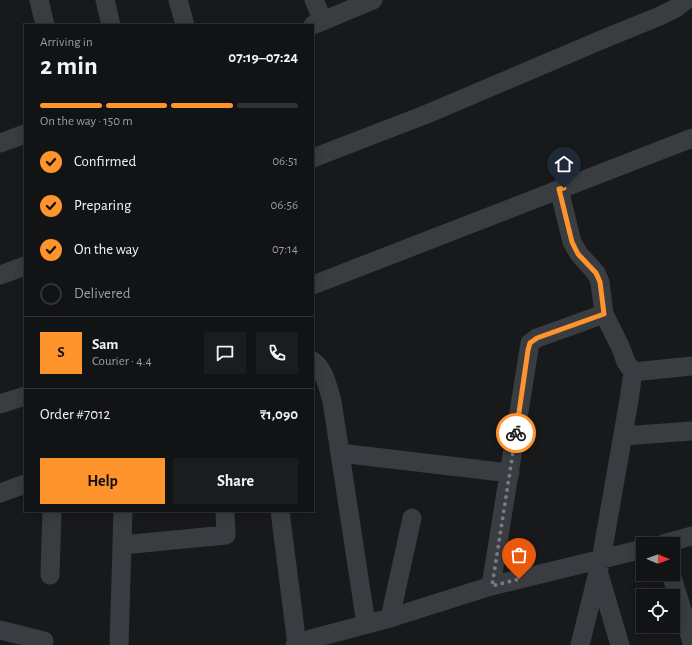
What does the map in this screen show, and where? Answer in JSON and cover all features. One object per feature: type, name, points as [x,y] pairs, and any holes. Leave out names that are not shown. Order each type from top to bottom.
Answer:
[{"type":"street","points":[[39,0],[45,24]]},
{"type":"street","points":[[105,0],[111,24]]},
{"type":"street","points":[[178,0],[184,24]]},
{"type":"street","points":[[314,0],[318,23],[373,0]]},
{"type":"street","points":[[314,158],[434,112],[660,16],[676,8],[686,0]]},
{"type":"street","points":[[0,143],[24,134]]},
{"type":"street","points":[[314,284],[692,138]]},
{"type":"street","points":[[559,189],[572,242],[578,254],[596,273],[600,282],[604,314],[620,346],[626,362],[633,372],[623,436],[599,565],[580,645]]},
{"type":"street","points":[[0,275],[24,266]]},
{"type":"street","points":[[492,586],[530,343],[537,338],[604,314]]},
{"type":"street","points":[[314,362],[323,374],[331,396],[366,624]]},
{"type":"street","points":[[633,372],[692,366]]},
{"type":"street","points":[[0,404],[24,396]]},
{"type":"street","points":[[623,436],[692,431]]},
{"type":"street","points":[[340,454],[510,473]]},
{"type":"street","points":[[0,493],[24,484]]},
{"type":"street","points":[[50,575],[52,512]]},
{"type":"street","points":[[119,645],[123,512]]},
{"type":"street","points":[[122,545],[226,535],[225,512]]},
{"type":"street","points":[[280,512],[304,644],[492,586],[599,565],[636,552]]},
{"type":"street","points":[[390,618],[412,518]]},
{"type":"street","points":[[680,539],[692,536]]},
{"type":"street","points":[[599,565],[620,645]]},
{"type":"street","points":[[672,581],[692,642]]},
{"type":"street","points":[[0,630],[44,641]]},
{"type":"way so far","points":[[516,433],[492,586],[519,579]]},
{"type":"route","points":[[516,433],[530,343],[537,338],[604,314],[600,282],[596,273],[578,254],[568,230],[566,215],[559,189],[564,188]]}]
